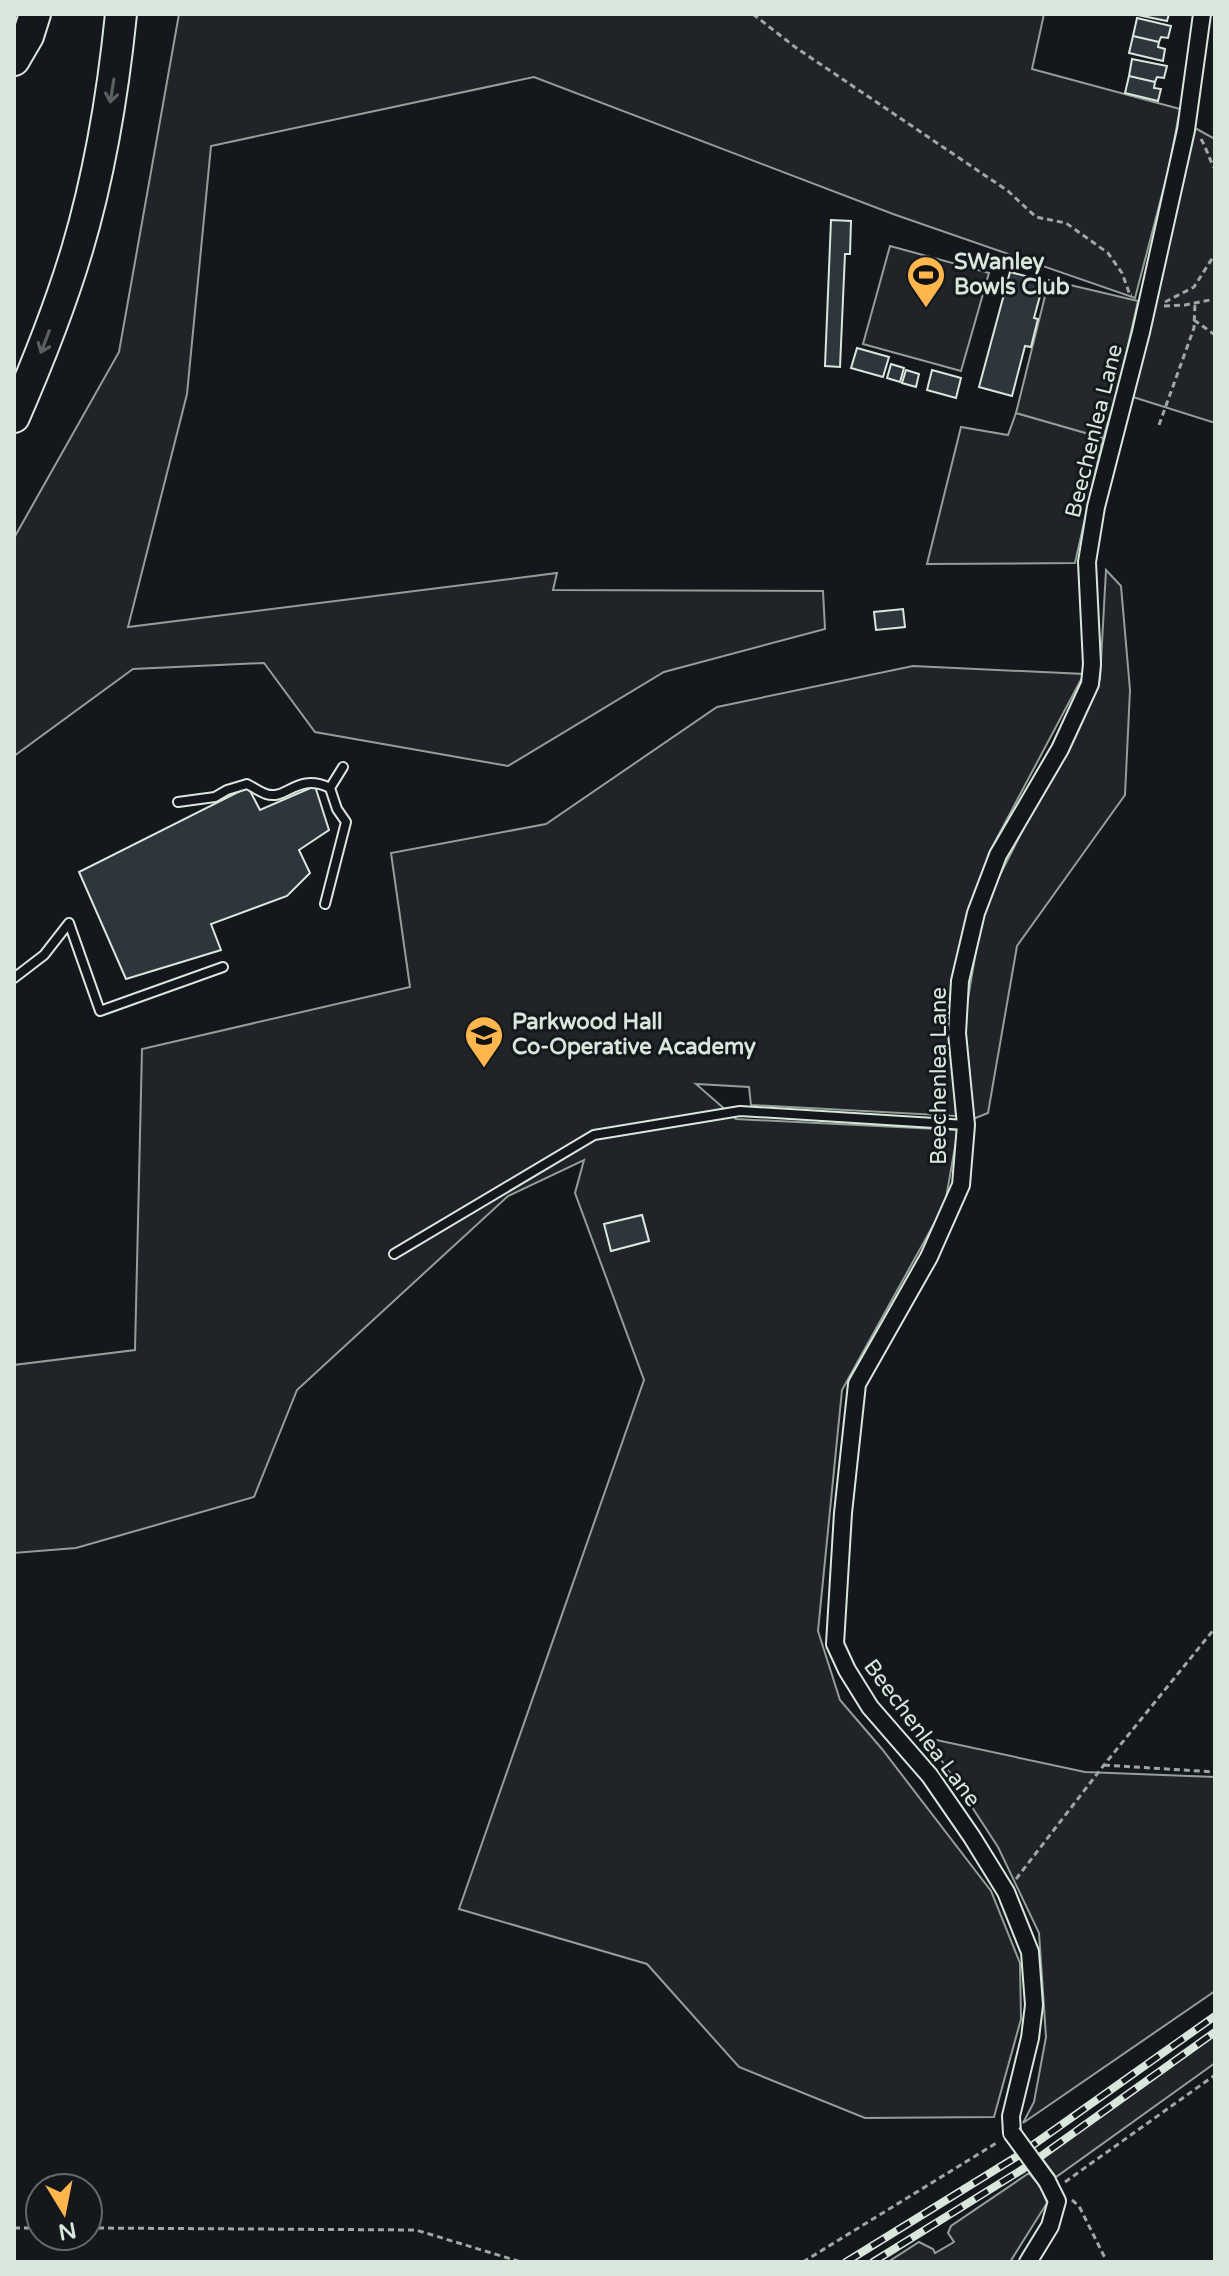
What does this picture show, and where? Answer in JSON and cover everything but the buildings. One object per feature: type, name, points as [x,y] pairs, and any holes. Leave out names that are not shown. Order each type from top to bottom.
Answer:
[{"type":"highway","points":[[14,60],[28,36],[35,14]]},
{"type":"highway","points":[[14,417],[59,307],[78,247],[105,130],[121,14]]},
{"type":"street","name":"Beechenlea Lane","points":[[1012,2133],[1011,2116],[1030,2038],[1034,2005],[1030,1952],[1006,1892],[930,1776],[870,1707],[835,1644],[843,1513],[857,1384],[929,1257],[961,1185],[966,1125],[957,1033],[960,981],[976,913],[998,855],[1060,749],[1090,684],[1092,664],[1087,562],[1096,507],[1187,126],[1202,14]]},
{"type":"street","points":[[1012,2133],[1052,2185],[1057,2201],[1050,2226],[1028,2262]]},
{"type":"lane","points":[[330,788],[343,767]]},
{"type":"lane","points":[[178,802],[215,797],[247,784],[266,794],[278,795],[311,782],[330,788]]},
{"type":"lane","points":[[325,904],[346,822],[337,809],[330,788]]},
{"type":"lane","points":[[14,978],[44,955],[69,923],[100,1011],[223,967]]},
{"type":"lane","points":[[394,1254],[594,1135],[740,1111],[966,1125]]},
{"type":"path","points":[[753,14],[795,47],[1008,191],[1036,217],[1066,223],[1097,245],[1108,253],[1122,273],[1130,295],[1148,299]]},
{"type":"path","points":[[1187,126],[1205,145],[1206,154],[1215,169]]},
{"type":"path","points":[[1215,254],[1194,287],[1160,305],[1170,307],[1215,299]]},
{"type":"path","points":[[1159,425],[1194,328],[1195,303]]},
{"type":"path","points":[[1194,320],[1215,335]]},
{"type":"path","points":[[1006,1892],[1215,1628]]},
{"type":"path","points":[[1104,1765],[1215,1772]]},
{"type":"path","points":[[1107,2262],[1079,2206],[1052,2185],[1215,2075]]},
{"type":"path","points":[[803,2262],[1012,2133]]},
{"type":"path","points":[[104,2228],[416,2230],[521,2262]]},
{"type":"shaded area","points":[[179,14],[1044,14],[1032,69],[1180,109],[1169,168],[1135,298],[893,214],[534,77],[211,146],[187,394],[128,627],[557,573],[553,590],[823,591],[825,629],[664,672],[508,766],[315,732],[264,663],[133,669],[14,756],[14,538],[119,352]]},
{"type":"shaded area","points":[[1195,128],[1215,139],[1215,423],[1133,397]]},
{"type":"shaded area","name":"SWanley Bowls Club","points":[[890,246],[989,273],[961,371],[863,344]]},
{"type":"shaded area","points":[[1049,280],[1138,301],[1118,390],[1103,438],[1016,413]]},
{"type":"shaded area","points":[[1016,413],[1103,438],[1075,563],[927,564],[961,427],[1008,435]]},
{"type":"shaded area","points":[[1106,570],[1121,586],[1130,690],[1125,795],[1017,946],[988,1113],[973,1119],[964,1023],[983,908],[1100,679]]},
{"type":"shaded area","points":[[913,666],[1084,674],[989,853],[953,984],[951,1033],[956,1116],[751,1105],[749,1087],[696,1084],[736,1119],[958,1130],[945,1204],[842,1390],[818,1631],[840,1700],[882,1749],[991,1891],[1020,1963],[1021,2019],[994,2117],[865,2118],[739,2067],[647,1964],[459,1909],[644,1380],[575,1193],[584,1160],[508,1196],[297,1390],[254,1497],[76,1548],[14,1553],[14,1365],[135,1350],[142,1049],[410,987],[391,853],[546,824],[717,707]],"holes":[[[642,1215],[649,1241],[611,1251],[605,1224]]]},
{"type":"shaded area","points":[[927,1738],[1085,1772],[1215,1777],[1215,1991],[1023,2123],[1034,2102],[1046,2037],[1039,1933],[998,1847]]},
{"type":"shaded area","points":[[1215,2033],[1215,2063],[1056,2177],[1041,2157]]},
{"type":"shaded area","points":[[1029,2173],[1041,2187],[1047,2203],[1010,2262],[888,2262],[919,2242],[935,2253],[954,2242],[948,2233],[951,2226]]},
{"type":"railway","points":[[846,2262],[1016,2157],[1215,2016]]},
{"type":"railway","points":[[873,2262],[1023,2169],[1215,2032]]},
{"type":"place","name":"SWanley Bowls Club","points":[[926,309]]},
{"type":"place","name":"Parkwood Hall Co-Operative Academy","points":[[484,1069]]}]
